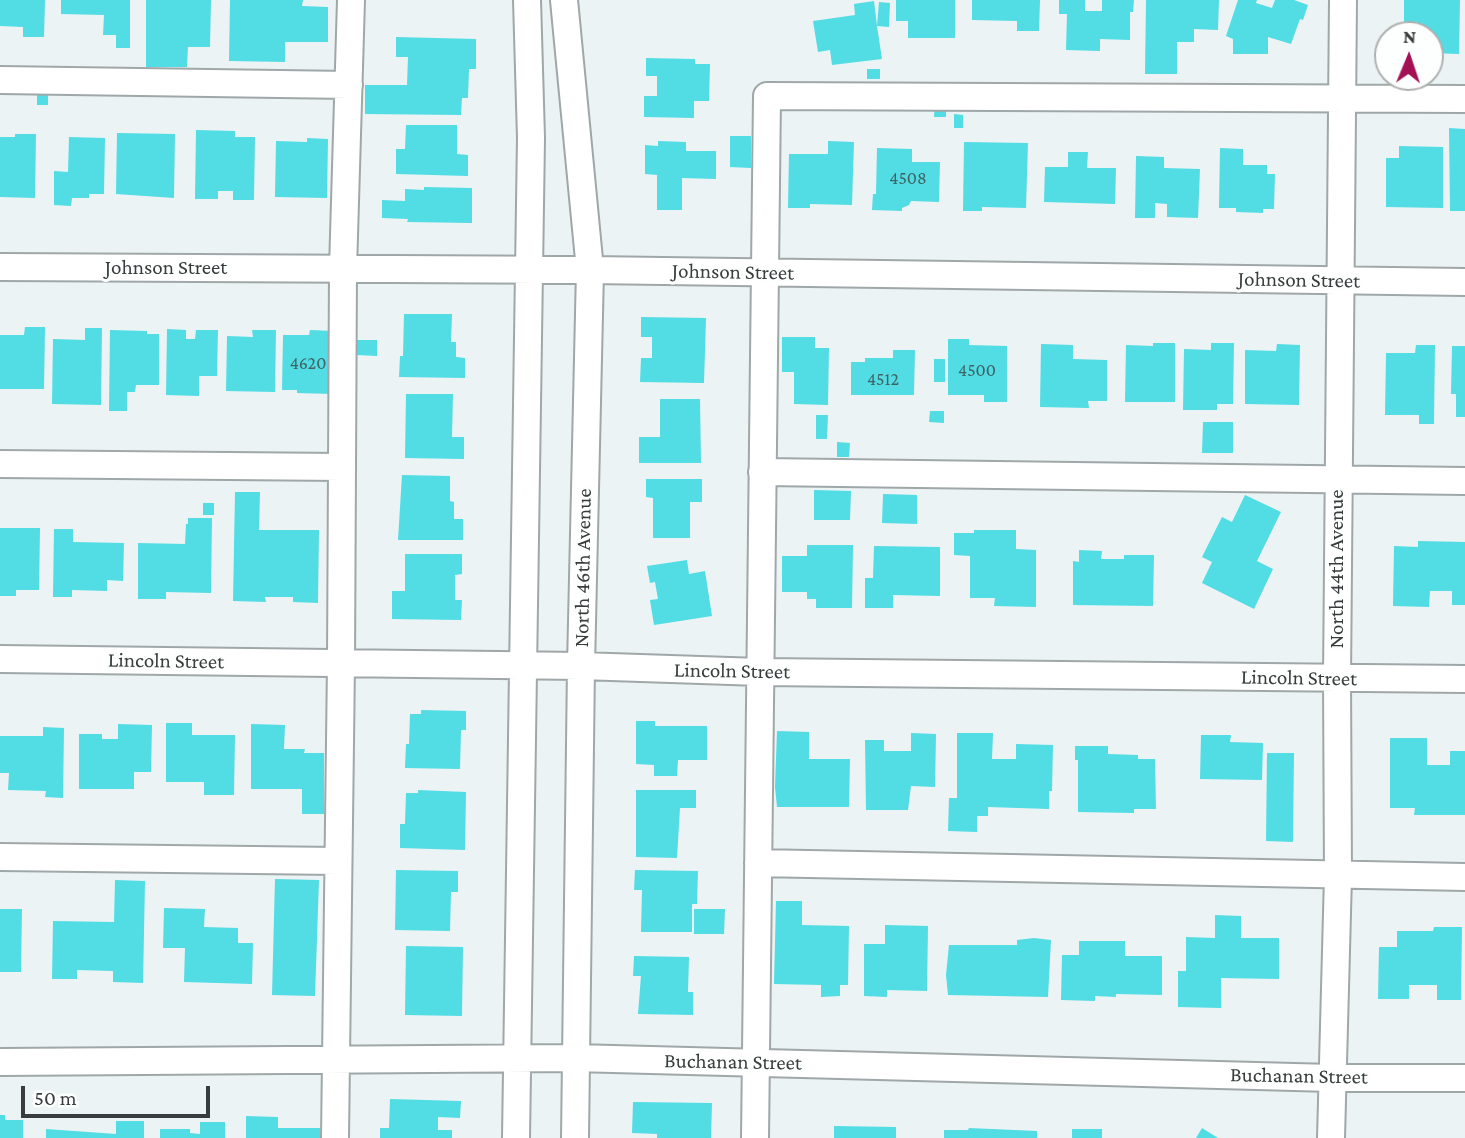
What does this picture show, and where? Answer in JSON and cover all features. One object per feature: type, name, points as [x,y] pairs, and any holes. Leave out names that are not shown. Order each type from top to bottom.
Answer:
[{"type":"street","points":[[335,1138],[341,663],[342,269],[351,0]]},
{"type":"street","points":[[516,1138],[531,138],[527,0]]},
{"type":"street","name":"North 46th Avenue","points":[[564,0],[590,270],[581,666],[575,1138]]},
{"type":"street","name":"North 44th Avenue","points":[[1331,1138],[1338,876],[1336,679],[1343,0]]},
{"type":"street","points":[[0,80],[349,85]]},
{"type":"street","points":[[755,1138],[767,96],[1465,99]]},
{"type":"street","name":"Johnson Street","points":[[0,267],[590,270],[1465,282]]},
{"type":"street","points":[[0,464],[342,467]]},
{"type":"street","points":[[762,472],[1465,481]]},
{"type":"street","name":"Lincoln Street","points":[[0,659],[581,666],[760,672],[1465,679]]},
{"type":"street","points":[[0,857],[338,860]]},
{"type":"street","points":[[758,863],[1465,877]]},
{"type":"street","name":"Buchanan Street","points":[[0,1062],[575,1058],[1332,1078],[1465,1078]]},
{"type":"building","points":[[0,0],[45,0],[44,37],[23,37],[23,27],[0,26]]},
{"type":"building","points":[[61,0],[130,0],[130,48],[116,48],[116,35],[103,35],[104,15],[61,14]]},
{"type":"building","points":[[146,0],[211,0],[210,47],[188,47],[187,67],[146,67]]},
{"type":"building","points":[[230,0],[303,0],[302,6],[328,7],[328,42],[285,42],[285,62],[229,61]]},
{"type":"building","points":[[896,0],[955,0],[955,38],[908,38],[908,21],[896,21]]},
{"type":"building","points":[[972,0],[1040,0],[1039,31],[1017,31],[1017,21],[972,20]]},
{"type":"building","points":[[1059,0],[1085,0],[1085,11],[1102,11],[1102,0],[1134,0],[1133,12],[1130,12],[1130,40],[1100,39],[1100,51],[1066,50],[1067,14],[1059,14]]},
{"type":"building","points":[[1146,0],[1219,0],[1218,30],[1194,29],[1194,42],[1177,42],[1177,74],[1145,74]]},
{"type":"building","points":[[1238,0],[1257,0],[1256,3],[1272,8],[1275,0],[1294,0],[1308,5],[1291,44],[1268,37],[1268,54],[1233,54],[1233,39],[1226,36]]},
{"type":"building","points":[[1404,0],[1460,0],[1459,54],[1444,53],[1444,21],[1404,21]]},
{"type":"building","points":[[874,1],[882,59],[832,65],[830,50],[818,52],[813,21],[855,15],[854,4]]},
{"type":"building","points":[[879,2],[890,3],[889,27],[877,26]]},
{"type":"building","points":[[396,37],[476,39],[476,69],[469,69],[468,98],[462,98],[461,115],[365,114],[365,85],[407,85],[408,57],[396,57]]},
{"type":"building","points":[[646,58],[695,59],[695,64],[710,64],[709,101],[694,101],[694,118],[644,117],[644,96],[657,96],[657,76],[646,76]]},
{"type":"building","points":[[867,69],[880,69],[880,79],[867,79]]},
{"type":"building","points":[[37,92],[48,92],[48,105],[37,105]]},
{"type":"building","points":[[935,102],[946,102],[946,117],[934,117]]},
{"type":"building","points":[[954,114],[963,115],[963,128],[954,128]]},
{"type":"building","points":[[406,125],[457,125],[457,154],[468,155],[468,176],[396,174],[396,149],[405,149]]},
{"type":"building","points":[[1449,128],[1465,129],[1465,211],[1450,211]]},
{"type":"building","points":[[196,130],[235,131],[235,137],[255,137],[254,200],[233,200],[233,191],[218,191],[218,199],[195,199]]},
{"type":"building","points":[[117,133],[175,134],[174,198],[116,194]]},
{"type":"building","points":[[15,134],[36,134],[35,198],[0,197],[0,137],[15,137]]},
{"type":"building","points":[[730,136],[751,136],[751,168],[730,167]]},
{"type":"building","points":[[69,137],[105,138],[104,194],[89,194],[89,198],[72,198],[71,206],[54,205],[54,171],[68,172]]},
{"type":"building","points":[[307,138],[328,139],[327,198],[275,197],[276,141],[307,142]]},
{"type":"building","points":[[658,141],[686,142],[686,151],[716,151],[716,179],[682,178],[682,210],[657,210],[657,175],[645,174],[645,145],[658,146]]},
{"type":"building","points":[[828,141],[854,142],[852,205],[810,204],[810,208],[788,208],[789,154],[828,154]]},
{"type":"building","points":[[964,142],[1028,143],[1026,208],[982,207],[982,211],[963,211]]},
{"type":"building","points":[[1399,146],[1443,147],[1443,208],[1386,207],[1386,158],[1399,158]]},
{"type":"building","points":[[877,148],[912,149],[912,162],[940,162],[939,202],[911,201],[902,211],[872,210],[873,194],[876,194]]},
{"type":"building","points":[[1220,148],[1243,149],[1243,165],[1267,165],[1267,174],[1275,174],[1274,209],[1263,209],[1263,213],[1219,208]]},
{"type":"building","points":[[1068,152],[1088,152],[1087,168],[1116,168],[1115,204],[1044,202],[1045,167],[1068,167]]},
{"type":"building","points":[[1136,156],[1164,157],[1164,168],[1200,169],[1198,218],[1167,217],[1167,204],[1155,203],[1155,218],[1135,218]]},
{"type":"building","points":[[424,187],[472,188],[472,223],[407,222],[408,219],[382,218],[382,200],[405,201],[405,189],[424,190]]},
{"type":"building","points":[[404,314],[452,314],[451,342],[456,342],[456,357],[465,358],[465,378],[399,377],[400,356],[403,356]]},
{"type":"building","points":[[641,317],[706,318],[704,383],[640,382],[641,358],[652,358],[652,337],[641,337]]},
{"type":"building","points":[[25,327],[45,327],[44,389],[0,389],[0,335],[24,335]]},
{"type":"building","points":[[85,328],[102,328],[101,405],[52,404],[53,339],[85,340]]},
{"type":"building","points":[[167,329],[186,330],[186,339],[195,339],[196,330],[218,330],[217,376],[199,376],[199,396],[166,395]]},
{"type":"building","points":[[110,330],[159,334],[159,385],[136,385],[135,392],[127,392],[127,411],[109,411]]},
{"type":"building","points":[[252,330],[276,330],[275,392],[226,391],[227,336],[253,337]]},
{"type":"building","points":[[310,330],[334,331],[333,394],[282,390],[283,335],[309,335]]},
{"type":"building","points":[[782,337],[815,337],[815,348],[829,348],[828,405],[794,404],[794,372],[782,372]]},
{"type":"building","points":[[948,339],[969,339],[969,345],[1007,346],[1007,402],[984,402],[984,395],[948,395]]},
{"type":"building","points":[[357,340],[377,340],[377,356],[357,355]]},
{"type":"building","points":[[1153,343],[1175,343],[1175,402],[1125,402],[1126,345],[1153,346]]},
{"type":"building","points":[[1211,343],[1234,343],[1233,404],[1217,404],[1217,410],[1183,410],[1184,349],[1211,350]]},
{"type":"building","points":[[1041,344],[1073,345],[1073,359],[1107,360],[1107,401],[1088,401],[1089,408],[1040,407]]},
{"type":"building","points":[[1277,344],[1300,345],[1299,405],[1245,404],[1245,350],[1276,351]]},
{"type":"building","points":[[1416,345],[1435,345],[1434,424],[1419,424],[1419,415],[1385,415],[1386,353],[1415,353]]},
{"type":"building","points":[[1452,346],[1465,346],[1465,417],[1456,417],[1456,394],[1451,394]]},
{"type":"building","points":[[893,350],[915,350],[914,395],[851,395],[851,362],[865,362],[865,358],[893,358]]},
{"type":"building","points":[[934,359],[945,359],[945,382],[934,382]]},
{"type":"building","points":[[406,394],[453,394],[452,437],[464,437],[464,459],[405,458]]},
{"type":"building","points":[[660,399],[700,399],[701,463],[639,463],[639,437],[660,437]]},
{"type":"building","points":[[930,411],[944,411],[944,423],[929,422]]},
{"type":"building","points":[[816,415],[828,415],[827,439],[816,439]]},
{"type":"building","points":[[1203,422],[1233,422],[1233,453],[1202,453]]},
{"type":"building","points":[[837,442],[850,443],[849,457],[837,457]]},
{"type":"building","points":[[402,475],[450,476],[450,501],[454,502],[454,519],[463,519],[463,540],[398,540]]},
{"type":"building","points":[[646,479],[702,479],[702,502],[690,502],[690,538],[653,538],[653,498],[646,497]]},
{"type":"building","points":[[814,490],[851,491],[850,520],[814,520]]},
{"type":"building","points":[[235,492],[260,492],[259,530],[319,530],[318,603],[293,602],[293,597],[265,597],[266,602],[233,601]]},
{"type":"building","points":[[883,494],[917,495],[917,524],[882,523]]},
{"type":"building","points":[[1245,495],[1281,512],[1257,561],[1273,569],[1254,609],[1202,583],[1212,562],[1202,557],[1222,517],[1232,522]]},
{"type":"building","points":[[203,503],[214,503],[214,515],[203,515]]},
{"type":"building","points":[[188,518],[212,518],[211,593],[166,592],[166,599],[138,599],[138,543],[185,544]]},
{"type":"building","points":[[0,528],[40,528],[39,590],[16,590],[16,596],[0,596]]},
{"type":"building","points":[[54,529],[73,529],[73,542],[124,543],[123,581],[107,580],[107,591],[72,590],[72,597],[53,597]]},
{"type":"building","points":[[974,530],[1016,530],[1016,549],[1036,550],[1036,607],[994,606],[995,598],[970,598],[970,556],[954,555],[954,533],[974,533]]},
{"type":"building","points":[[1418,541],[1465,542],[1465,605],[1452,605],[1452,591],[1430,591],[1429,607],[1393,606],[1394,546],[1418,547]]},
{"type":"building","points":[[807,545],[853,545],[852,608],[816,608],[816,599],[807,599],[807,592],[782,592],[782,556],[807,556]]},
{"type":"building","points":[[874,546],[940,547],[940,596],[893,595],[893,608],[865,608],[865,578],[873,578]]},
{"type":"building","points":[[1079,550],[1102,551],[1101,559],[1124,559],[1124,555],[1154,555],[1153,606],[1073,605],[1073,561],[1079,562]]},
{"type":"building","points":[[405,554],[462,554],[462,574],[455,575],[455,600],[462,600],[461,620],[392,619],[392,591],[405,591]]},
{"type":"building","points":[[687,560],[689,574],[705,571],[712,616],[654,625],[650,600],[658,599],[655,582],[650,583],[647,566]]},
{"type":"building","points":[[421,710],[466,711],[466,730],[461,730],[460,769],[405,768],[410,714],[421,714]]},
{"type":"building","points":[[636,721],[655,721],[655,726],[707,726],[707,760],[678,760],[677,776],[654,776],[654,765],[636,764]]},
{"type":"building","points":[[166,723],[192,723],[192,735],[235,735],[234,795],[204,795],[204,782],[166,782]]},
{"type":"building","points":[[118,724],[152,725],[151,772],[134,772],[134,789],[79,789],[79,734],[102,734],[102,739],[118,739]]},
{"type":"building","points":[[251,724],[285,725],[284,749],[324,753],[324,814],[302,814],[302,789],[251,789]]},
{"type":"building","points":[[43,727],[64,728],[63,798],[45,797],[46,791],[8,790],[9,773],[0,773],[0,736],[43,736]]},
{"type":"building","points":[[777,731],[809,732],[809,759],[850,759],[849,807],[777,807]]},
{"type":"building","points":[[911,733],[936,734],[935,787],[911,786],[908,810],[866,810],[865,740],[884,740],[884,751],[911,751]]},
{"type":"building","points":[[957,733],[993,733],[992,759],[1016,759],[1016,744],[1053,745],[1049,809],[988,807],[988,816],[977,816],[977,832],[948,831],[949,798],[957,798]]},
{"type":"building","points":[[1201,735],[1231,735],[1230,742],[1263,743],[1262,780],[1200,779]]},
{"type":"building","points":[[1390,738],[1427,738],[1427,765],[1450,765],[1450,751],[1465,751],[1465,815],[1414,815],[1415,808],[1390,808]]},
{"type":"building","points":[[1075,746],[1108,746],[1108,754],[1138,755],[1138,759],[1155,759],[1156,809],[1134,809],[1134,813],[1078,812],[1078,760],[1075,760]]},
{"type":"building","points":[[1267,753],[1294,753],[1293,842],[1266,841]]},
{"type":"building","points":[[418,790],[466,792],[465,850],[400,848],[400,824],[405,824],[406,793],[418,793]]},
{"type":"building","points":[[636,790],[696,790],[696,808],[680,808],[677,858],[636,857]]},
{"type":"building","points":[[396,870],[458,871],[458,892],[451,892],[450,931],[395,930]]},
{"type":"building","points":[[635,870],[698,871],[697,904],[692,904],[692,932],[641,932],[642,890],[634,890]]},
{"type":"building","points":[[275,879],[319,880],[315,996],[272,995]]},
{"type":"building","points":[[115,880],[145,881],[143,983],[113,982],[113,971],[77,970],[77,979],[52,979],[53,921],[114,922]]},
{"type":"building","points":[[776,901],[802,901],[802,925],[849,926],[848,985],[840,985],[840,996],[821,997],[821,985],[774,984]]},
{"type":"building","points":[[164,908],[205,909],[204,927],[238,928],[238,943],[253,943],[252,984],[184,982],[185,948],[163,948]]},
{"type":"building","points":[[0,909],[22,909],[21,972],[0,972]]},
{"type":"building","points":[[694,909],[725,909],[724,934],[694,934]]},
{"type":"building","points":[[1215,915],[1241,916],[1241,938],[1279,938],[1279,979],[1221,978],[1221,1008],[1178,1007],[1178,971],[1186,971],[1186,937],[1215,938]]},
{"type":"building","points":[[885,925],[928,926],[927,991],[887,990],[887,997],[864,996],[864,944],[885,944]]},
{"type":"building","points":[[1434,927],[1462,927],[1461,1000],[1437,1000],[1437,985],[1409,985],[1409,999],[1378,999],[1379,947],[1397,947],[1397,931],[1433,931]]},
{"type":"building","points":[[1017,940],[1051,940],[1048,997],[948,995],[946,975],[949,945],[1017,945]]},
{"type":"building","points":[[1079,941],[1125,941],[1125,956],[1162,956],[1162,995],[1116,994],[1116,997],[1095,996],[1095,1001],[1061,1000],[1062,955],[1079,955]]},
{"type":"building","points":[[406,946],[463,947],[462,1016],[405,1015]]},
{"type":"building","points":[[634,956],[689,957],[688,992],[693,992],[693,1015],[638,1014],[641,976],[633,976]]},
{"type":"building","points":[[390,1099],[461,1101],[460,1118],[438,1117],[438,1130],[452,1130],[452,1138],[380,1138],[380,1128],[389,1128]]},
{"type":"building","points":[[633,1102],[712,1103],[711,1138],[657,1138],[657,1134],[632,1133]]},
{"type":"building","points":[[0,1115],[5,1115],[5,1120],[23,1120],[23,1138],[0,1138]]},
{"type":"building","points":[[246,1116],[278,1117],[278,1128],[320,1128],[320,1138],[246,1138]]},
{"type":"building","points":[[116,1121],[144,1121],[144,1138],[46,1138],[46,1129],[116,1134]]},
{"type":"building","points":[[200,1122],[225,1122],[225,1138],[160,1138],[160,1129],[190,1129],[190,1133],[200,1134]]},
{"type":"building","points":[[834,1126],[896,1127],[896,1138],[834,1138]]},
{"type":"building","points":[[969,1128],[1037,1131],[1037,1138],[944,1138],[944,1130]]},
{"type":"building","points":[[1202,1128],[1218,1138],[1196,1138]]},
{"type":"building","points":[[1072,1129],[1102,1129],[1102,1138],[1072,1138]]}]
